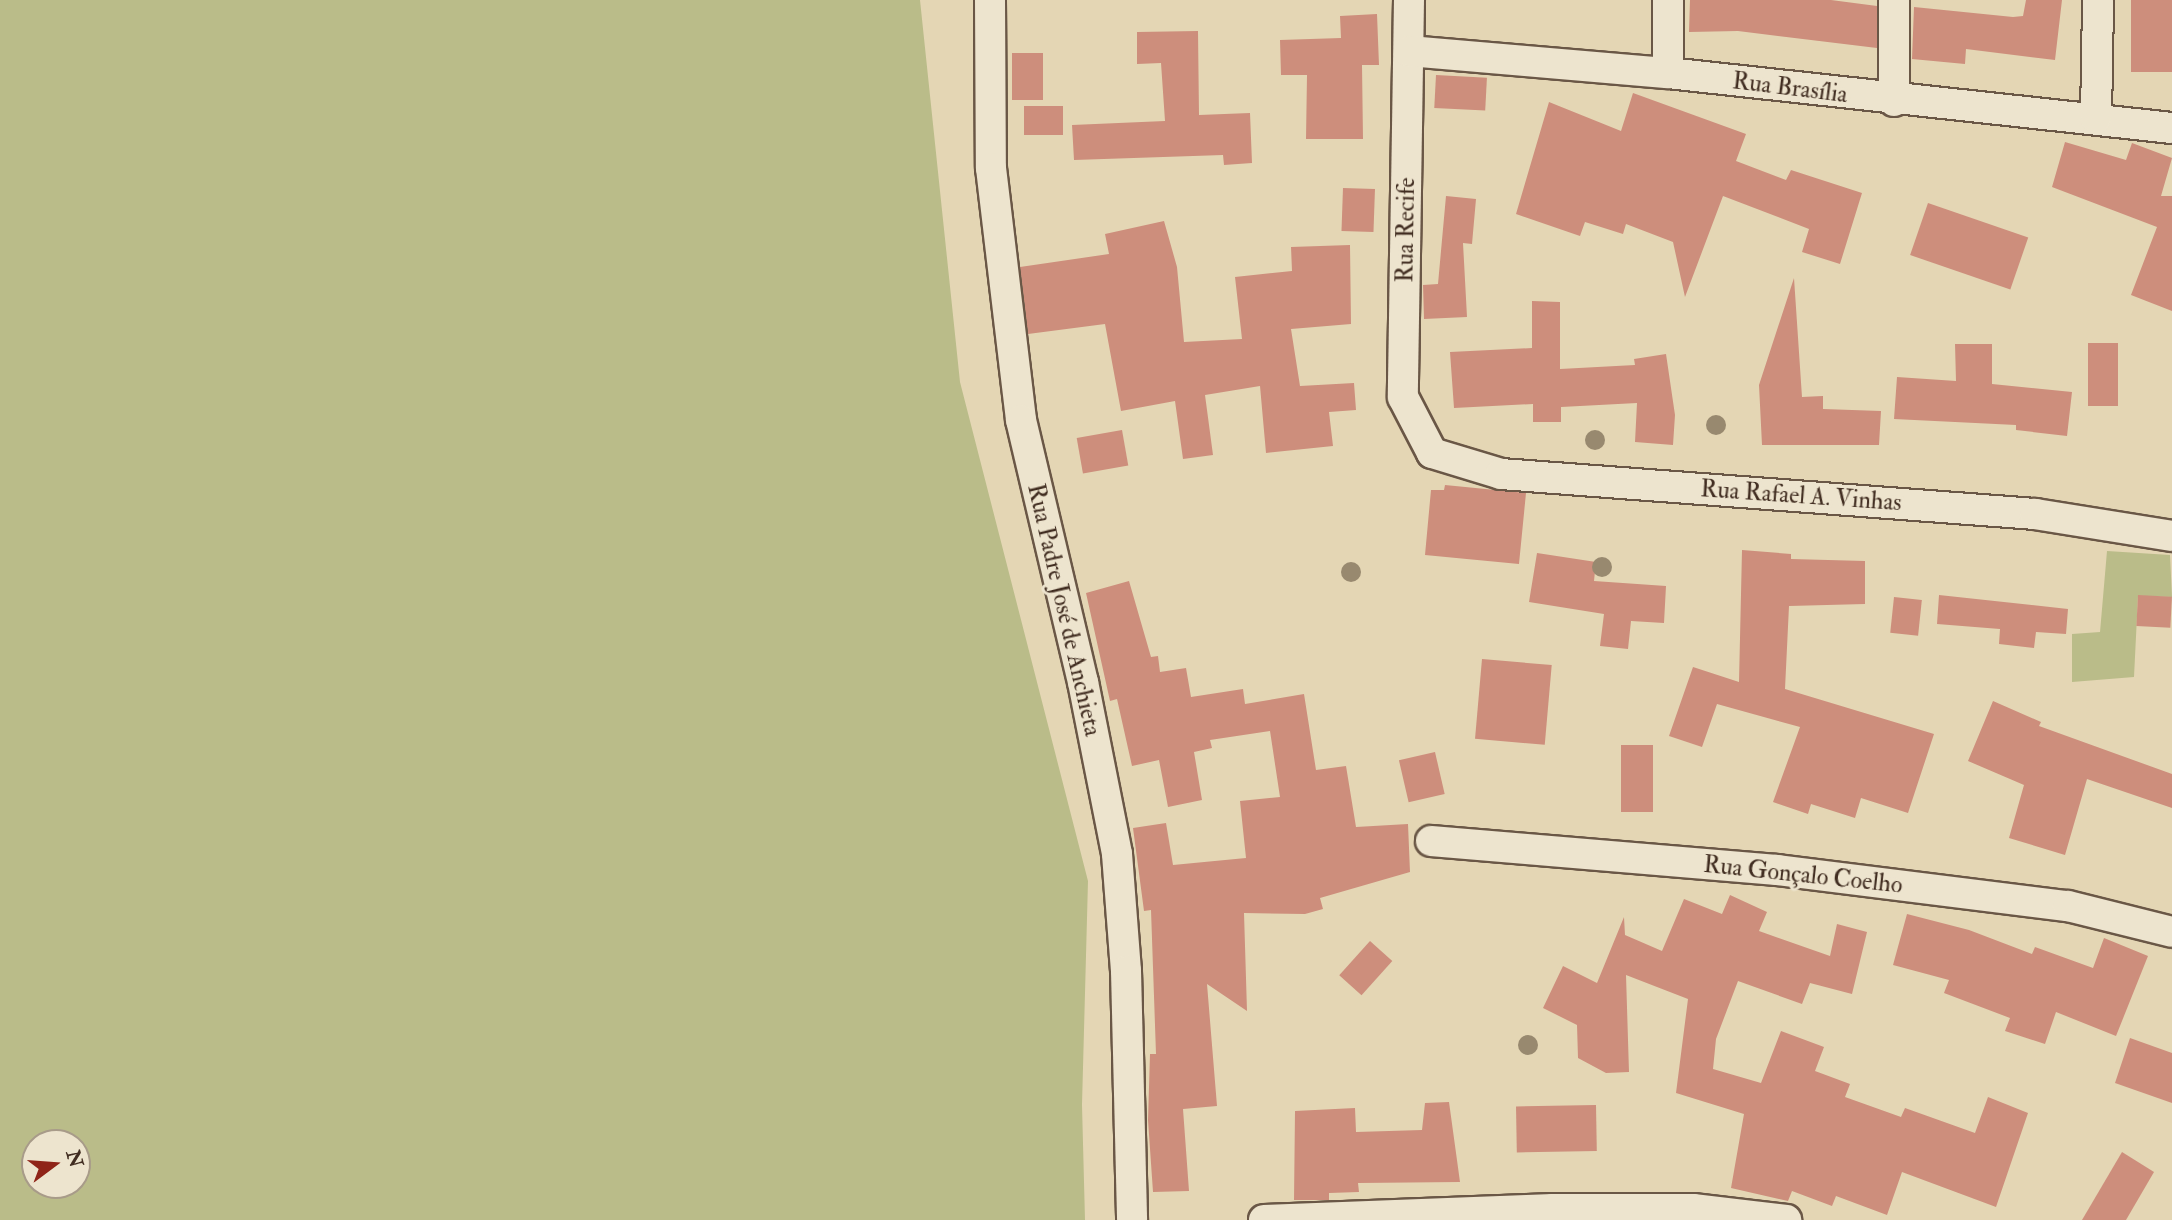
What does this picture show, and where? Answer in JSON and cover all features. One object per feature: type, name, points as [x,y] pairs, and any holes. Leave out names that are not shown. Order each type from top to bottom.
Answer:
[{"type":"street","name":"Rua Padre José de Anchieta","points":[[990,0],[991,168],[1021,420],[1083,682],[1117,854],[1126,971],[1132,1220]]},
{"type":"street","name":"Rua Recife","points":[[1409,0],[1403,397],[1432,453]]},
{"type":"street","points":[[1668,0],[1668,73]]},
{"type":"street","points":[[1894,0],[1894,101]]},
{"type":"street","points":[[2096,118],[2098,0]]},
{"type":"street","name":"Rua Brasília","points":[[1409,51],[1668,73],[1894,101],[2096,118],[2172,128]]},
{"type":"street","name":"Rua Rafael A. Vinhas","points":[[1432,453],[1501,474],[2035,514],[2172,536]]},
{"type":"street","name":"Rua Gonçalo Coelho","points":[[1430,841],[1777,870],[2068,906],[2172,932]]},
{"type":"street","points":[[1264,1220],[1693,1209],[1786,1220]]},
{"type":"green space","points":[[0,0],[920,0],[960,382],[1088,881],[1082,1105],[1085,1220],[0,1220]]},
{"type":"green space","points":[[2107,551],[2170,555],[2172,597],[2138,596],[2134,677],[2072,682],[2072,634],[2100,632]]},
{"type":"building","points":[[1690,0],[1831,0],[1877,6],[1877,48],[1738,31],[1689,32]]},
{"type":"building","points":[[2026,0],[2062,0],[2055,60],[1966,49],[1965,64],[1912,59],[1914,7],[2013,17],[2023,16]]},
{"type":"building","points":[[2131,0],[2172,0],[2172,72],[2131,72]]},
{"type":"building","points":[[1377,14],[1379,65],[1362,65],[1363,139],[1306,139],[1307,75],[1281,75],[1280,40],[1341,38],[1340,16]]},
{"type":"building","points":[[1198,31],[1199,115],[1250,113],[1252,163],[1224,165],[1223,155],[1074,160],[1072,125],[1165,121],[1161,63],[1137,64],[1137,32]]},
{"type":"building","points":[[1012,53],[1043,53],[1043,100],[1012,100]]},
{"type":"building","points":[[1436,75],[1487,78],[1485,111],[1434,108]]},
{"type":"building","points":[[1633,93],[1746,134],[1736,161],[1786,180],[1791,170],[1862,193],[1840,264],[1802,252],[1809,229],[1723,196],[1685,297],[1673,242],[1626,224],[1623,234],[1585,222],[1580,236],[1516,214],[1549,102],[1621,131]]},
{"type":"building","points":[[1024,106],[1063,106],[1063,135],[1024,135]]},
{"type":"building","points":[[2065,142],[2126,160],[2132,143],[2172,158],[2161,196],[2172,196],[2172,311],[2131,295],[2157,227],[2052,187]]},
{"type":"building","points":[[1343,188],[1375,189],[1373,232],[1341,231]]},
{"type":"building","points":[[1446,196],[1476,199],[1472,244],[1463,243],[1467,317],[1424,319],[1423,285],[1438,284]]},
{"type":"building","points":[[1928,203],[2028,238],[2010,290],[1910,255]]},
{"type":"building","points":[[1164,221],[1177,267],[1184,342],[1242,339],[1235,277],[1292,271],[1291,247],[1350,245],[1351,324],[1291,329],[1300,386],[1354,383],[1356,410],[1329,412],[1333,446],[1266,453],[1260,386],[1205,395],[1213,455],[1183,459],[1175,401],[1121,411],[1105,324],[1028,334],[1020,267],[1109,254],[1105,234]]},
{"type":"building","points":[[1794,278],[1802,397],[1823,396],[1823,409],[1881,411],[1879,445],[1762,445],[1759,385]]},
{"type":"building","points":[[1532,301],[1560,302],[1560,369],[1635,365],[1634,359],[1666,354],[1675,415],[1673,445],[1635,442],[1637,403],[1561,407],[1561,422],[1533,422],[1533,404],[1454,408],[1450,352],[1532,348]]},
{"type":"building","points":[[2088,343],[2118,343],[2118,406],[2088,406]]},
{"type":"building","points":[[1955,344],[1992,344],[1992,384],[2072,392],[2067,436],[2016,430],[2016,425],[1894,419],[1897,377],[1956,381]]},
{"type":"building","points":[[1122,430],[1128,465],[1083,473],[1077,438]]},
{"type":"building","points":[[1445,485],[1526,493],[1519,564],[1425,555],[1431,490],[1444,490]]},
{"type":"building","points":[[1742,550],[1791,554],[1791,559],[1865,561],[1865,604],[1789,606],[1785,689],[1934,734],[1908,813],[1861,798],[1855,818],[1811,804],[1808,814],[1773,802],[1800,727],[1717,704],[1702,747],[1669,736],[1693,667],[1739,682]]},
{"type":"building","points":[[1537,553],[1596,562],[1594,581],[1666,586],[1664,623],[1631,621],[1628,649],[1600,646],[1604,614],[1529,602]]},
{"type":"building","points":[[1129,581],[1151,657],[1158,656],[1160,672],[1186,668],[1191,697],[1243,689],[1245,704],[1304,694],[1316,770],[1346,766],[1356,827],[1408,824],[1410,872],[1320,898],[1323,909],[1305,914],[1244,913],[1247,1011],[1207,984],[1217,1106],[1183,1109],[1189,1191],[1153,1192],[1148,1120],[1150,1054],[1156,1054],[1151,910],[1144,911],[1133,828],[1166,823],[1173,865],[1246,858],[1240,801],[1280,797],[1270,731],[1210,740],[1212,748],[1194,752],[1202,800],[1168,807],[1159,760],[1132,766],[1117,699],[1110,701],[1086,593]]},
{"type":"building","points":[[1939,595],[2068,609],[2066,634],[2036,632],[2034,648],[1999,644],[2000,629],[1937,624]]},
{"type":"building","points":[[2138,595],[2172,597],[2170,628],[2136,626]]},
{"type":"building","points":[[1894,597],[1922,600],[1918,636],[1890,633]]},
{"type":"building","points":[[1482,659],[1552,665],[1545,745],[1475,739]]},
{"type":"building","points":[[1993,701],[2041,722],[2039,726],[2172,774],[2172,808],[2087,779],[2065,855],[2009,838],[2024,785],[1968,761]]},
{"type":"building","points":[[1621,745],[1653,745],[1653,812],[1621,812]]},
{"type":"building","points":[[1435,752],[1445,794],[1409,802],[1399,760]]},
{"type":"building","points":[[1730,895],[1767,912],[1759,931],[1830,956],[1837,924],[1867,932],[1852,994],[1810,983],[1802,1004],[1738,981],[1716,1039],[1713,1069],[1761,1083],[1781,1031],[1824,1047],[1815,1071],[1850,1084],[1845,1097],[1901,1117],[1905,1108],[1975,1133],[1988,1097],[2028,1113],[1996,1207],[1902,1172],[1887,1215],[1836,1196],[1832,1206],[1792,1191],[1788,1201],[1731,1188],[1744,1114],[1676,1093],[1688,999],[1626,975],[1629,1072],[1606,1073],[1578,1058],[1577,1025],[1543,1008],[1563,966],[1597,983],[1624,917],[1625,935],[1662,951],[1684,899],[1722,914]]},
{"type":"building","points":[[1907,914],[1969,930],[2032,954],[2035,947],[2093,968],[2104,938],[2148,956],[2116,1036],[2056,1012],[2045,1044],[2005,1031],[2010,1018],[1944,993],[1949,980],[1893,965]]},
{"type":"building","points":[[1370,941],[1392,961],[1362,995],[1339,975]]},
{"type":"building","points":[[2130,1038],[2172,1053],[2172,1103],[2115,1083]]},
{"type":"building","points":[[1449,1102],[1460,1182],[1358,1183],[1359,1192],[1329,1193],[1329,1200],[1294,1200],[1295,1111],[1355,1108],[1356,1132],[1422,1130],[1425,1103]]},
{"type":"building","points":[[1596,1105],[1597,1151],[1517,1152],[1516,1106]]},
{"type":"building","points":[[2122,1152],[2154,1172],[2126,1220],[2082,1220]]}]
